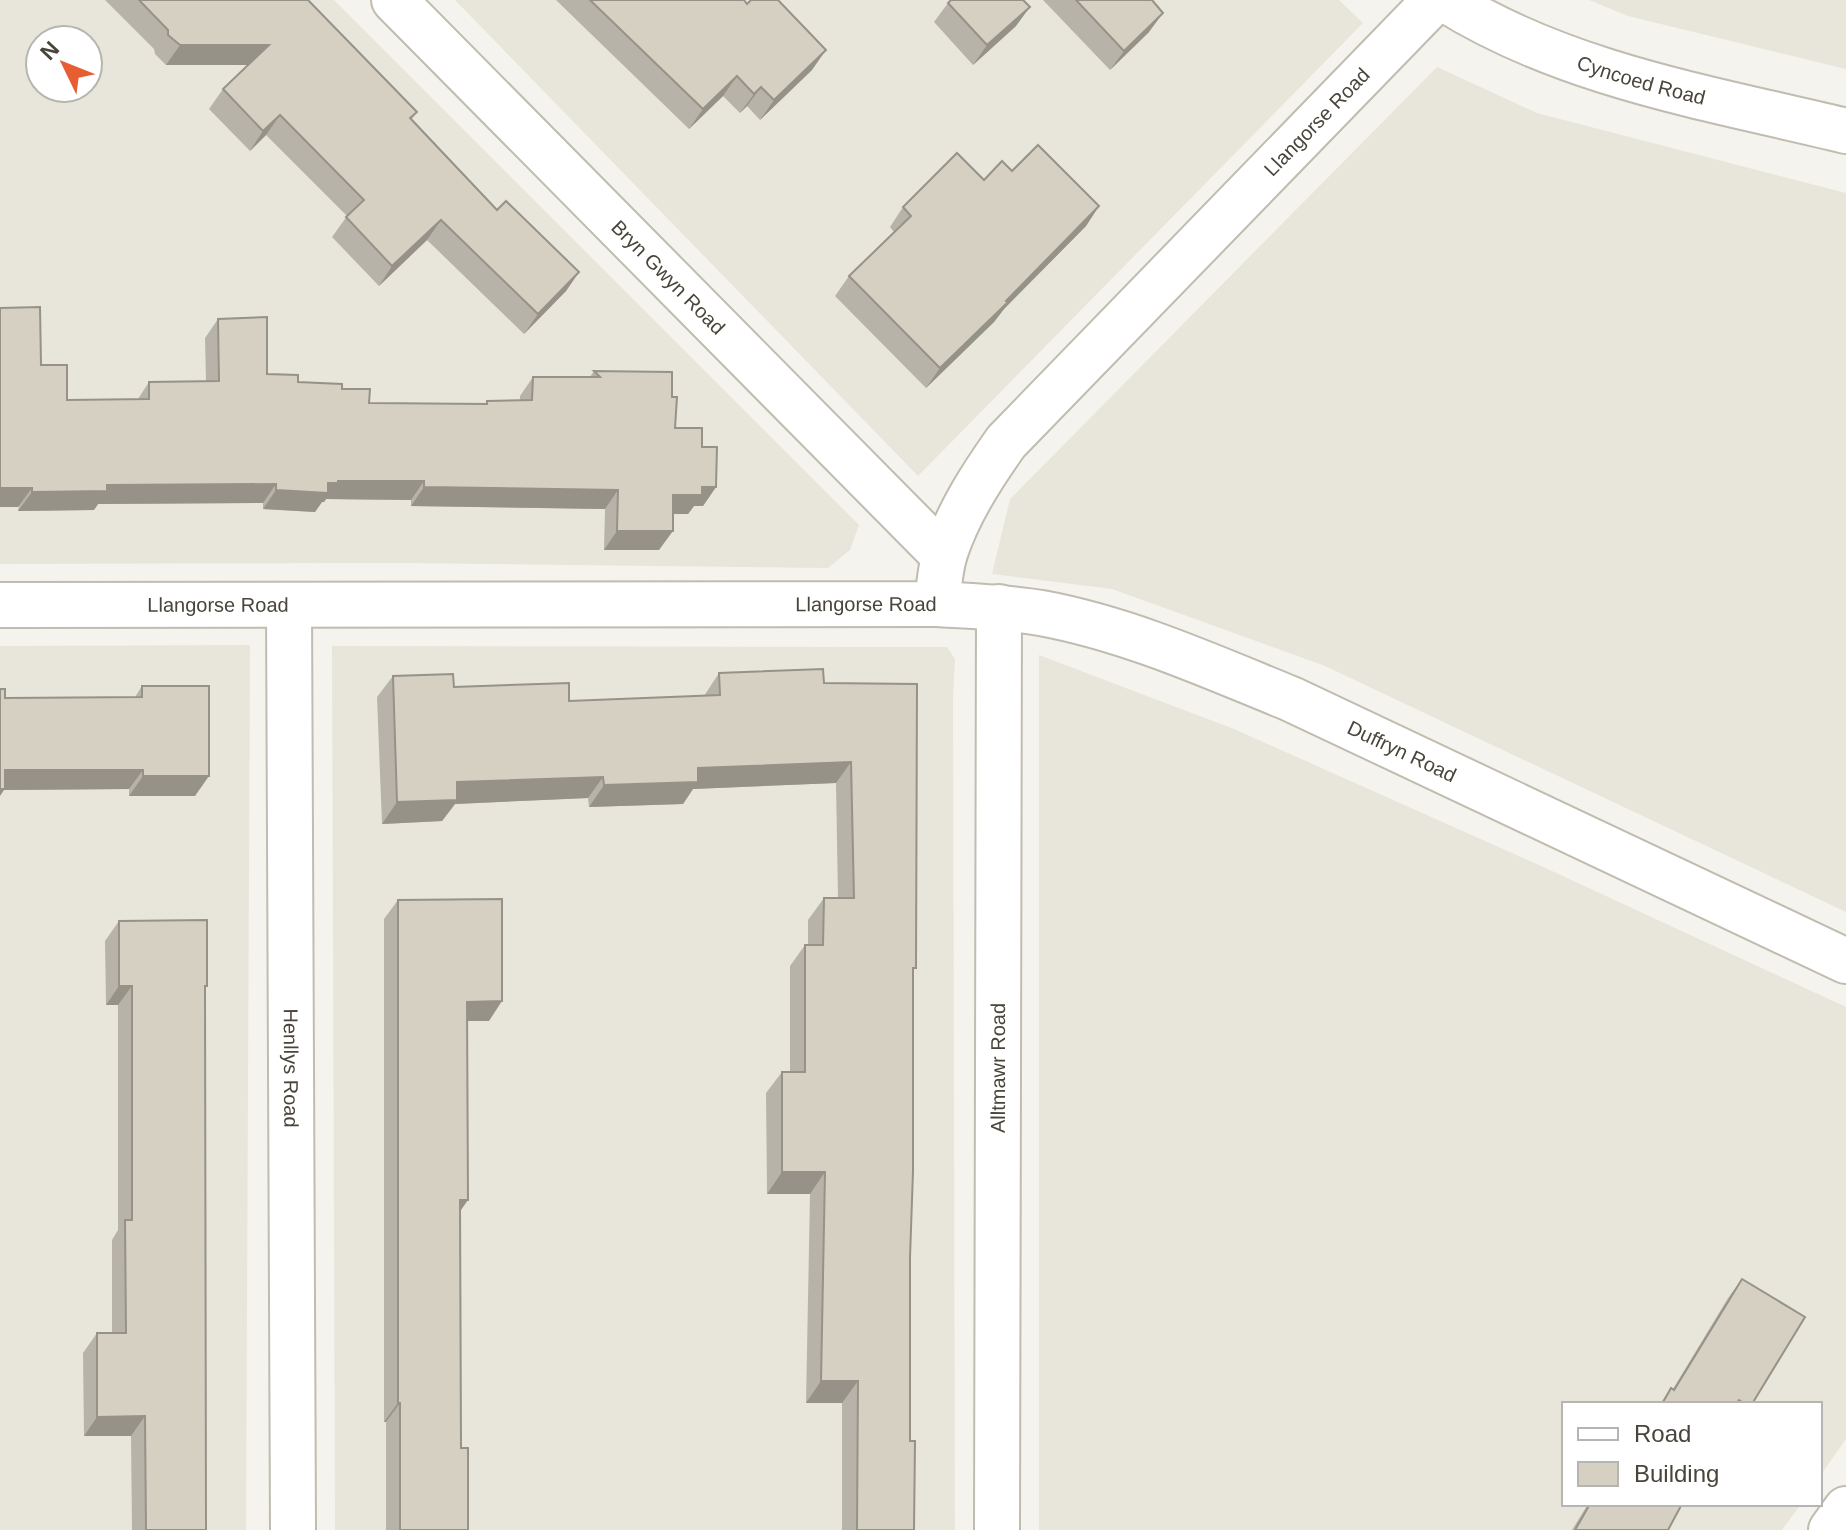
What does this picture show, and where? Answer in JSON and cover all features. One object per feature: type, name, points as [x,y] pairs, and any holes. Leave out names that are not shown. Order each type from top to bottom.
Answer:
[{"type":"street","name":"Bryn Gwyn Road","points":[[394,0],[944,556]]},
{"type":"street","name":"Llangorse Road","points":[[0,605],[937,604],[944,556],[955,527],[981,477],[1006,442],[1435,0]]},
{"type":"street","name":"Cyncoed Road","points":[[1446,0],[1530,43],[1607,72],[1846,131]]},
{"type":"street","name":"Duffryn Road","points":[[937,604],[1041,613],[1130,636],[1265,688],[1846,961]]},
{"type":"street","name":"Henllys Road","points":[[289,606],[293,1530]]},
{"type":"street","name":"Alltmawr Road","points":[[997,1530],[999,607]]},
{"type":"street","points":[[1831,1530],[1846,1509]]},
{"type":"shaded area","points":[[0,0],[334,0],[859,525],[850,550],[828,568],[406,563],[0,564]]},
{"type":"shaded area","points":[[455,0],[1339,0],[1363,23],[918,476]]},
{"type":"shaded area","points":[[1589,0],[1846,0],[1846,69],[1628,16]]},
{"type":"shaded area","points":[[1437,67],[1537,113],[1846,193],[1846,912],[1325,666],[1112,589],[992,574],[1010,499]]},
{"type":"shaded area","points":[[250,645],[246,1530],[0,1530],[0,646]]},
{"type":"shaded area","points":[[332,646],[947,647],[955,659],[955,1530],[335,1530]]},
{"type":"shaded area","points":[[1039,655],[1234,729],[1846,1007],[1846,1439],[1822,1473],[1822,1402],[1562,1402],[1562,1506],[1800,1506],[1782,1530],[1039,1530]]},
{"type":"building","points":[[139,0],[308,0],[417,112],[410,118],[497,210],[506,201],[579,272],[538,314],[441,220],[392,266],[346,217],[364,200],[280,115],[263,131],[223,89],[269,45],[180,45]]},
{"type":"building","points":[[590,0],[744,0],[747,4],[751,0],[778,0],[826,50],[774,100],[761,87],[754,94],[737,76],[703,109]]},
{"type":"building","points":[[951,0],[1023,0],[1030,7],[987,45],[948,3]]},
{"type":"building","points":[[1076,0],[1152,0],[1163,13],[1124,51]]},
{"type":"building","points":[[1038,145],[1099,206],[940,368],[849,276],[911,216],[903,207],[957,153],[984,180],[1002,161],[1012,171]]},
{"type":"building","points":[[40,307],[41,365],[67,365],[67,400],[149,399],[149,382],[219,381],[218,319],[267,317],[267,374],[298,375],[298,382],[342,384],[342,389],[370,389],[369,403],[487,404],[487,401],[532,400],[533,377],[600,377],[594,371],[672,372],[672,397],[677,397],[675,428],[702,428],[702,447],[717,447],[716,487],[702,487],[702,495],[673,495],[673,531],[617,531],[618,490],[424,487],[424,481],[338,481],[328,483],[328,493],[276,490],[276,484],[107,485],[107,491],[32,492],[32,488],[0,488],[0,308]]},
{"type":"building","points":[[823,669],[824,683],[917,684],[916,968],[913,968],[910,1258],[910,1441],[915,1441],[914,1530],[857,1530],[858,1381],[821,1381],[825,1172],[782,1172],[782,1072],[805,1072],[805,945],[823,945],[824,898],[854,898],[851,762],[698,768],[698,782],[604,785],[603,777],[457,782],[457,800],[397,802],[393,676],[453,674],[454,687],[569,683],[569,701],[720,695],[719,673]]},
{"type":"building","points":[[142,686],[209,686],[209,776],[143,776],[143,770],[5,770],[5,789],[0,789],[0,689],[5,689],[5,698],[142,697]]},
{"type":"building","points":[[502,899],[502,1001],[467,1002],[468,1200],[460,1200],[461,1448],[468,1448],[468,1530],[400,1530],[398,900]]},
{"type":"building","points":[[207,920],[206,1530],[146,1530],[145,1416],[97,1417],[97,1333],[126,1333],[125,1220],[132,1220],[132,986],[119,986],[119,921]]},
{"type":"building","points":[[1742,1279],[1805,1317],[1753,1402],[1663,1402],[1671,1388],[1674,1390]]},
{"type":"building","points":[[1589,1506],[1681,1506],[1668,1530],[1575,1530]]}]
